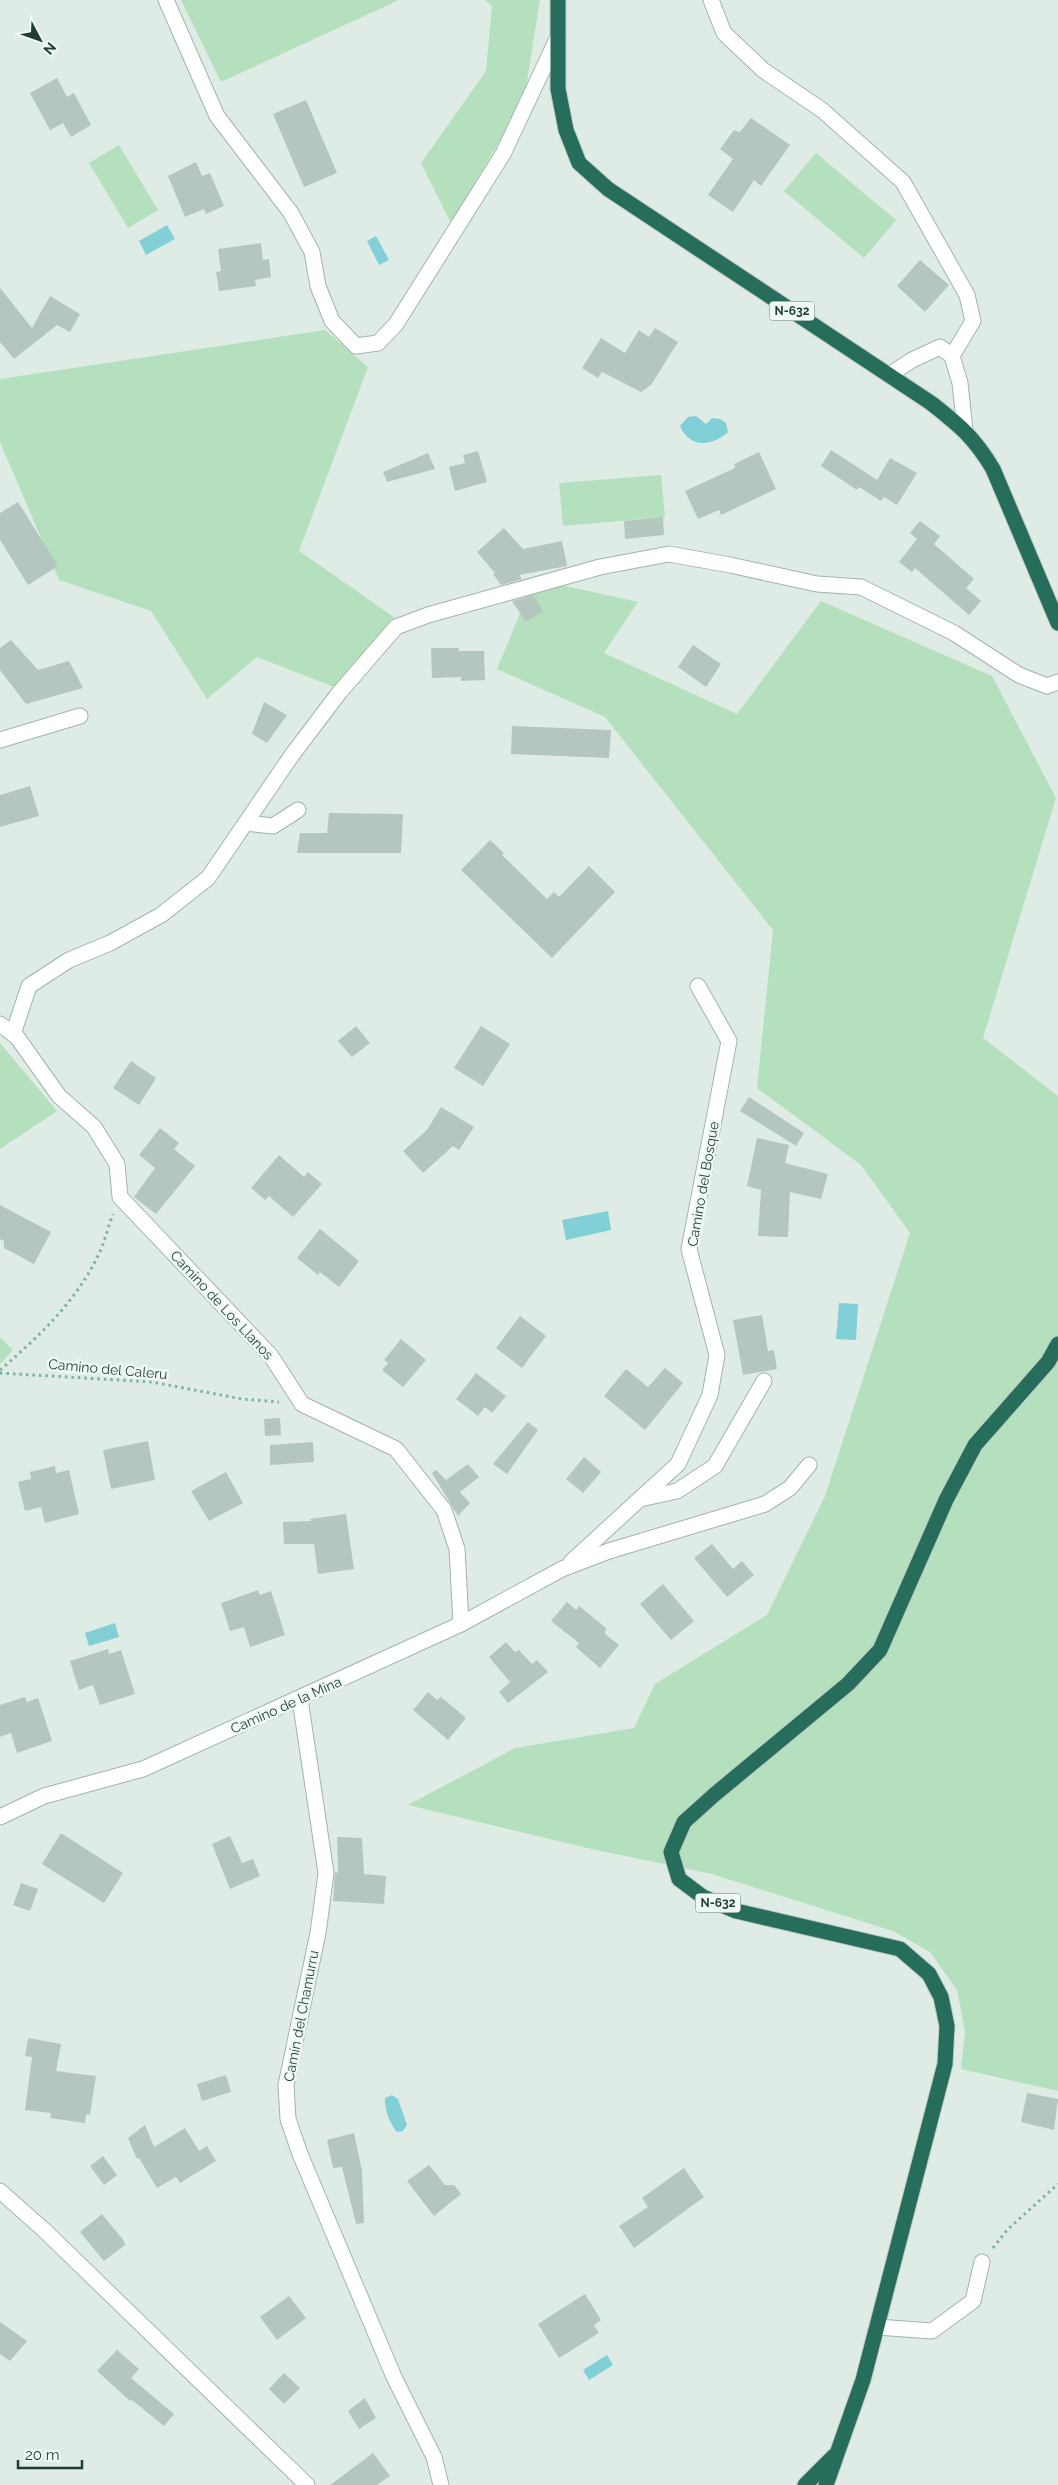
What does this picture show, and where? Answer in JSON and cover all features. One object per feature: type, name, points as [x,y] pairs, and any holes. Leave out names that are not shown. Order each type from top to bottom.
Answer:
[{"type":"highway","name":"N-632","points":[[558,0],[558,89],[566,130],[579,162],[608,189],[889,376],[965,430],[980,448],[992,469],[1058,623]]},
{"type":"highway","name":"N-632","points":[[826,2485],[863,2380],[945,2064],[946,2026],[941,1997],[929,1974],[900,1948],[736,1910],[703,1897],[679,1880],[671,1852],[684,1822],[848,1684],[880,1650],[946,1500],[975,1445],[1048,1362],[1058,1344]]},
{"type":"highway","name":"N-632","points":[[805,2485],[835,2455]]},
{"type":"street","points":[[166,0],[217,116],[291,213],[312,252],[318,286],[332,321],[356,346],[378,343],[396,324],[504,154],[558,37]]},
{"type":"street","points":[[710,0],[724,33],[763,70],[822,110],[903,182],[967,295],[973,321],[952,356]]},
{"type":"street","points":[[889,376],[912,360],[940,347],[952,356],[960,383],[965,430]]},
{"type":"street","points":[[12,1034],[29,986],[69,960],[110,943],[161,915],[208,878],[292,755],[339,693],[396,627],[428,615],[600,567],[669,554],[817,584],[861,587],[954,633],[1019,675],[1047,686],[1058,682]]},
{"type":"street","points":[[0,740],[80,716]]},
{"type":"street","points":[[246,823],[273,826],[298,810]]},
{"type":"street","name":"Camino del Bosque","points":[[562,1570],[678,1464],[710,1395],[716,1355],[689,1249],[729,1041],[698,986]]},
{"type":"street","points":[[0,1024],[12,1034],[58,1096],[94,1127],[117,1164],[120,1197]]},
{"type":"street","name":"Camino de Los Llanos","points":[[120,1197],[271,1356],[302,1404]]},
{"type":"street","points":[[638,1500],[677,1491],[715,1466],[764,1381]]},
{"type":"street","points":[[302,1404],[396,1450],[444,1510],[457,1550],[461,1624]]},
{"type":"street","points":[[562,1570],[609,1550],[765,1504],[790,1488],[809,1465]]},
{"type":"street","name":"Camino de la Mina","points":[[0,1817],[44,1796],[143,1769],[461,1624],[562,1570]]},
{"type":"street","name":"Camín del Chamurru","points":[[300,1699],[326,1873],[318,1933],[286,2085],[288,2119],[300,2154],[394,2377],[434,2456],[441,2485]]},
{"type":"street","points":[[0,2191],[44,2230],[307,2485]]},
{"type":"street","points":[[877,2327],[932,2331],[973,2301],[982,2262]]},
{"type":"path","points":[[0,1372],[62,1311],[82,1285],[102,1246],[120,1197]]},
{"type":"path","name":"Camino del Caleru","points":[[0,1372],[152,1382],[242,1399],[302,1404]]},
{"type":"path","points":[[982,2262],[1008,2228],[1058,2184]]},
{"type":"green space","points":[[181,0],[399,0],[221,82]]},
{"type":"green space","points":[[485,0],[540,0],[524,100],[451,223],[421,163],[486,71],[492,6]]},
{"type":"green space","points":[[119,145],[158,210],[128,228],[89,163]]},
{"type":"green space","points":[[816,153],[896,220],[864,258],[784,191]]},
{"type":"green space","points":[[325,330],[368,367],[299,551],[394,617],[334,687],[257,657],[207,699],[151,611],[59,580],[0,442],[0,379]]},
{"type":"green space","points":[[661,475],[665,517],[563,526],[559,483]]},
{"type":"green space","points":[[534,579],[638,602],[604,653],[737,714],[821,601],[992,676],[1056,798],[983,1038],[1058,1096],[1058,2091],[961,2069],[965,2031],[957,1990],[930,1952],[893,1931],[712,1874],[596,1850],[408,1805],[515,1748],[634,1728],[655,1684],[767,1615],[825,1496],[910,1233],[861,1165],[757,1088],[773,930],[605,717],[497,669]]},
{"type":"green space","points":[[0,1043],[57,1111],[0,1149]]},
{"type":"green space","points":[[0,1337],[13,1350],[0,1364]]},
{"type":"water","points":[[167,225],[175,239],[146,255],[139,241]]},
{"type":"water","points":[[376,236],[389,260],[379,265],[367,241]]},
{"type":"water","points":[[696,416],[706,424],[712,418],[720,419],[726,423],[728,432],[715,440],[701,443],[695,442],[684,433],[680,426],[688,417]]},
{"type":"water","points":[[608,1211],[611,1230],[566,1240],[562,1220]]},
{"type":"water","points":[[839,1303],[858,1304],[856,1340],[836,1339]]},
{"type":"water","points":[[115,1623],[119,1637],[89,1646],[85,1633]]},
{"type":"water","points":[[392,2095],[398,2099],[407,2125],[403,2131],[397,2132],[390,2121],[385,2098]]},
{"type":"water","points":[[607,2355],[613,2365],[589,2380],[583,2370]]},
{"type":"building","points":[[57,78],[67,97],[74,93],[91,125],[71,137],[63,123],[50,130],[30,93]]},
{"type":"building","points":[[306,100],[337,173],[304,187],[273,114]]},
{"type":"building","points":[[751,118],[790,145],[761,186],[754,180],[733,212],[708,195],[733,159],[720,149],[734,130],[740,132]]},
{"type":"building","points":[[196,162],[202,176],[210,173],[224,206],[206,214],[204,209],[185,217],[168,176]]},
{"type":"building","points":[[261,243],[263,260],[269,259],[271,277],[255,280],[256,286],[219,291],[216,272],[221,271],[218,249]]},
{"type":"building","points":[[920,260],[949,285],[925,312],[897,286]]},
{"type":"building","points":[[0,288],[32,328],[50,296],[80,314],[70,332],[57,325],[14,359],[0,342]]},
{"type":"building","points":[[655,328],[678,342],[651,385],[641,392],[602,372],[598,378],[582,368],[601,338],[625,353],[639,330],[649,337]]},
{"type":"building","points":[[831,450],[877,480],[890,458],[917,473],[897,505],[884,497],[881,501],[859,487],[857,490],[821,466]]},
{"type":"building","points":[[478,451],[487,482],[455,491],[449,467],[465,463],[463,455]]},
{"type":"building","points":[[759,452],[776,489],[721,515],[719,510],[698,519],[685,491],[735,468],[734,464]]},
{"type":"building","points":[[428,453],[435,469],[387,482],[383,472]]},
{"type":"building","points":[[18,502],[58,566],[28,585],[0,540],[0,513]]},
{"type":"building","points":[[663,517],[664,535],[625,539],[624,521]]},
{"type":"building","points":[[920,521],[940,536],[934,544],[974,579],[966,588],[981,601],[969,615],[915,568],[912,572],[899,562],[917,539],[910,533]]},
{"type":"building","points":[[504,528],[523,549],[562,541],[567,566],[519,575],[522,579],[501,585],[493,574],[495,573],[477,552]]},
{"type":"building","points":[[533,595],[543,611],[526,622],[512,601]]},
{"type":"building","points":[[11,640],[38,670],[69,661],[83,688],[26,704],[0,670],[0,648]]},
{"type":"building","points":[[693,645],[721,664],[706,687],[678,667]]},
{"type":"building","points":[[431,648],[459,648],[459,651],[484,651],[485,680],[461,681],[461,677],[432,678]]},
{"type":"building","points":[[264,702],[287,715],[267,743],[252,734]]},
{"type":"building","points":[[512,726],[611,730],[609,758],[511,754]]},
{"type":"building","points":[[30,786],[39,816],[0,827],[0,795]]},
{"type":"building","points":[[329,813],[403,814],[401,853],[297,853],[300,833],[327,833]]},
{"type":"building","points":[[490,840],[504,853],[502,855],[547,899],[554,892],[559,897],[589,866],[615,892],[552,958],[461,870]]},
{"type":"building","points":[[356,1026],[370,1043],[352,1057],[338,1041]]},
{"type":"building","points":[[481,1026],[510,1044],[483,1086],[454,1068]]},
{"type":"building","points":[[131,1061],[156,1078],[139,1105],[113,1088]]},
{"type":"building","points":[[749,1097],[804,1133],[796,1146],[740,1111]]},
{"type":"building","points":[[441,1107],[474,1127],[459,1150],[453,1146],[423,1173],[403,1151],[427,1130]]},
{"type":"building","points":[[160,1128],[179,1143],[174,1149],[195,1166],[156,1214],[134,1197],[155,1168],[139,1155]]},
{"type":"building","points":[[757,1138],[789,1145],[785,1163],[828,1174],[821,1199],[790,1192],[788,1237],[758,1236],[761,1190],[747,1186]]},
{"type":"building","points":[[279,1155],[304,1177],[308,1172],[322,1184],[293,1217],[269,1196],[265,1200],[251,1188]]},
{"type":"building","points":[[0,1205],[51,1232],[34,1264],[4,1248],[4,1241],[0,1239]]},
{"type":"building","points":[[320,1229],[359,1261],[339,1287],[320,1272],[318,1275],[297,1258]]},
{"type":"building","points":[[762,1315],[768,1351],[774,1350],[777,1369],[743,1375],[733,1320]]},
{"type":"building","points":[[520,1316],[546,1336],[522,1368],[496,1348]]},
{"type":"building","points":[[401,1339],[426,1360],[403,1387],[382,1370],[388,1363],[384,1360]]},
{"type":"building","points":[[665,1368],[683,1383],[645,1430],[604,1396],[626,1369],[648,1387]]},
{"type":"building","points":[[476,1373],[506,1396],[492,1413],[485,1407],[478,1416],[456,1399]]},
{"type":"building","points":[[280,1418],[281,1435],[265,1436],[264,1419]]},
{"type":"building","points":[[528,1422],[538,1430],[507,1474],[493,1464]]},
{"type":"building","points":[[148,1441],[155,1480],[111,1489],[103,1450]]},
{"type":"building","points":[[313,1442],[314,1462],[270,1465],[270,1445]]},
{"type":"building","points":[[584,1457],[601,1472],[583,1493],[566,1479]]},
{"type":"building","points":[[468,1464],[479,1477],[460,1492],[470,1503],[458,1516],[432,1473],[436,1470],[446,1480]]},
{"type":"building","points":[[55,1466],[56,1473],[69,1470],[79,1514],[45,1523],[41,1507],[25,1511],[18,1482],[31,1479],[30,1472]]},
{"type":"building","points":[[226,1472],[243,1503],[209,1521],[191,1491]]},
{"type":"building","points":[[346,1514],[354,1569],[318,1574],[314,1544],[284,1544],[283,1522],[311,1521],[310,1519]]},
{"type":"building","points":[[712,1544],[733,1569],[742,1561],[754,1575],[727,1597],[694,1558]]},
{"type":"building","points":[[663,1584],[694,1621],[671,1640],[640,1604]]},
{"type":"building","points":[[258,1590],[260,1595],[271,1591],[285,1635],[250,1647],[244,1627],[230,1631],[221,1603]]},
{"type":"building","points":[[567,1602],[576,1610],[579,1606],[606,1628],[605,1634],[619,1645],[600,1668],[576,1647],[579,1643],[551,1621]]},
{"type":"building","points":[[506,1642],[515,1652],[519,1650],[532,1664],[537,1660],[548,1672],[508,1703],[499,1692],[510,1682],[489,1657]]},
{"type":"building","points":[[108,1649],[109,1654],[121,1650],[135,1694],[100,1705],[93,1685],[79,1690],[70,1661]]},
{"type":"building","points":[[428,1692],[437,1700],[441,1697],[466,1718],[448,1740],[413,1710]]},
{"type":"building","points":[[25,1697],[27,1702],[38,1698],[52,1741],[17,1753],[11,1733],[0,1737],[0,1705]]},
{"type":"building","points":[[61,1833],[123,1873],[104,1903],[42,1864]]},
{"type":"building","points":[[230,1836],[242,1863],[253,1859],[260,1876],[230,1889],[212,1844]]},
{"type":"building","points":[[337,1837],[362,1838],[364,1874],[386,1876],[384,1904],[333,1901],[335,1872],[338,1873]]},
{"type":"building","points":[[21,1883],[38,1889],[30,1911],[13,1905]]},
{"type":"building","points":[[28,2038],[61,2044],[56,2071],[96,2076],[90,2115],[86,2114],[85,2123],[50,2118],[51,2113],[25,2110],[32,2057],[25,2056]]},
{"type":"building","points":[[226,2075],[231,2092],[202,2101],[197,2084]]},
{"type":"building","points":[[1027,2093],[1058,2099],[1054,2130],[1021,2122]]},
{"type":"building","points":[[145,2125],[154,2147],[185,2128],[199,2151],[207,2146],[216,2161],[180,2183],[176,2177],[157,2188],[139,2158],[137,2159],[128,2138]]},
{"type":"building","points":[[354,2133],[362,2171],[364,2223],[356,2224],[342,2167],[333,2168],[327,2140]]},
{"type":"building","points":[[103,2156],[117,2175],[104,2185],[90,2166]]},
{"type":"building","points":[[429,2165],[445,2185],[454,2185],[461,2194],[434,2216],[407,2181]]},
{"type":"building","points":[[684,2168],[704,2197],[634,2248],[619,2226],[648,2207],[642,2198]]},
{"type":"building","points":[[102,2214],[124,2241],[125,2245],[104,2261],[80,2232]]},
{"type":"building","points":[[585,2294],[601,2320],[594,2325],[599,2333],[559,2358],[538,2324]]},
{"type":"building","points":[[289,2296],[306,2318],[277,2340],[260,2317]]},
{"type":"building","points":[[0,2322],[27,2341],[10,2361],[0,2354]]},
{"type":"building","points":[[117,2350],[139,2369],[131,2378],[174,2414],[164,2426],[132,2400],[130,2401],[97,2371]]},
{"type":"building","points":[[284,2373],[300,2388],[284,2404],[269,2389]]},
{"type":"building","points":[[365,2398],[376,2418],[359,2429],[348,2411]]},
{"type":"building","points":[[373,2453],[390,2476],[377,2485],[330,2485]]}]
